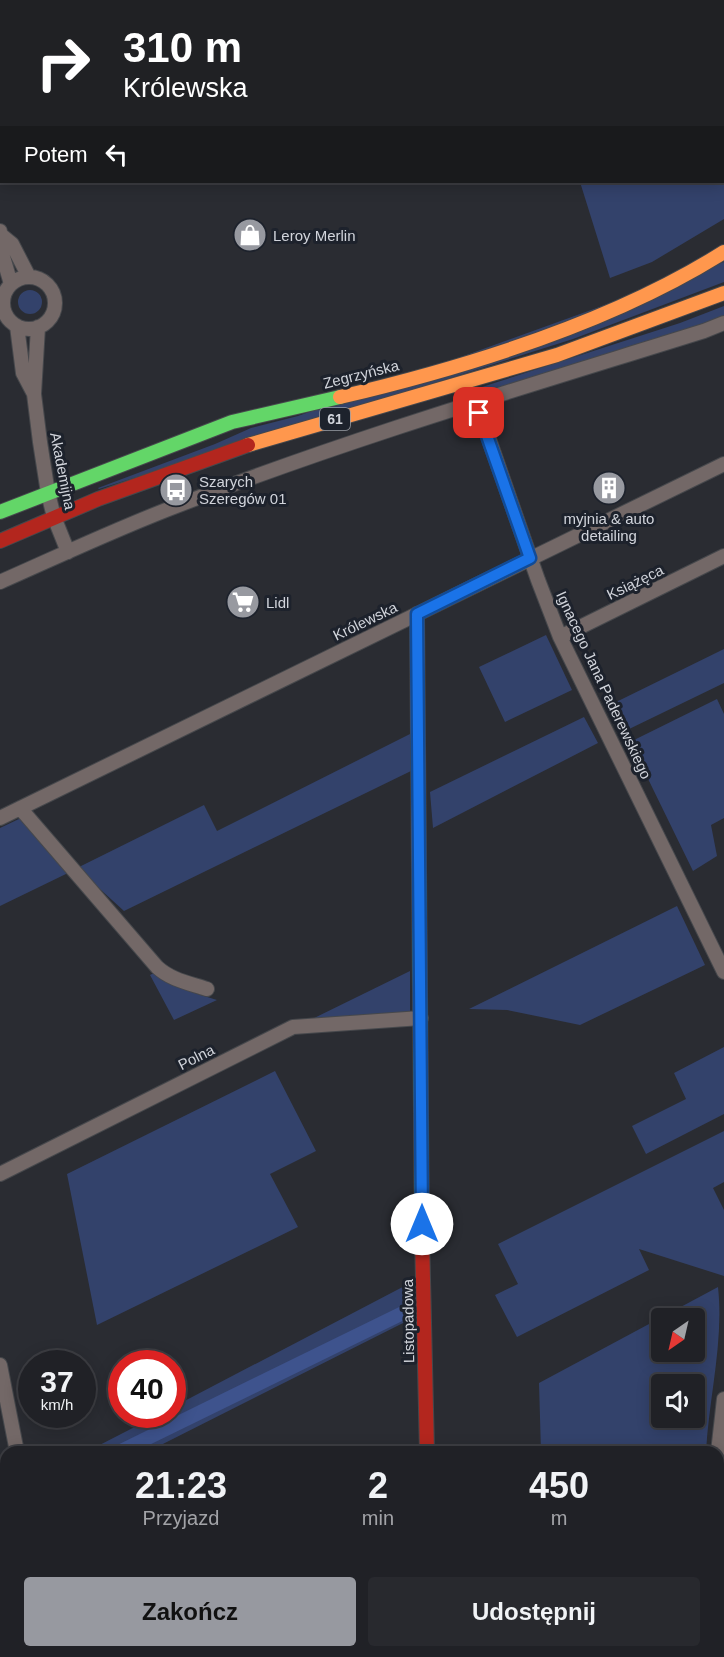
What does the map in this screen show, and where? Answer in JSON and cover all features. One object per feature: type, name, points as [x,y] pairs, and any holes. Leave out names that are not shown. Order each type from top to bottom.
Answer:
[{"type":"main road","name":"Zegrzyńska","points":[[0,512],[232,422],[387,386],[505,351],[613,310],[705,264],[724,252]]},
{"type":"main road","name":"61","points":[[0,541],[54,517],[231,450],[557,355],[724,293]]},
{"type":"main road","name":"Listopadowa","points":[[417,614],[427,1446]]},
{"type":"street","points":[[1,233],[12,244],[29,277]]},
{"type":"street","points":[[1,233],[1,250],[11,284]]},
{"type":"street","points":[[29,277],[46,284],[54,300],[50,318],[38,327],[29,328],[17,326],[2,310],[5,293],[11,284],[29,277]]},
{"type":"street","points":[[0,582],[188,501],[476,402],[694,335],[724,323]]},
{"type":"street","name":"Akademijna","points":[[17,326],[23,373],[34,394]]},
{"type":"street","name":"Akademijna","points":[[38,327],[34,394],[48,493],[54,517],[68,552]]},
{"type":"street","name":"Ignacego Jana Paderewskiego","points":[[476,402],[560,637],[724,972]]},
{"type":"street","name":"Królewska","points":[[0,818],[724,464]]},
{"type":"street","name":"Książęca","points":[[560,637],[724,556]]},
{"type":"street","points":[[20,808],[157,967],[176,979],[207,989]]},
{"type":"street","name":"Polna","points":[[0,1174],[293,1027],[421,1018]]},
{"type":"street","points":[[0,1365],[16,1446]]},
{"type":"street","points":[[719,1446],[724,1399]]},
{"type":"shaded area","points":[[580,183],[724,183],[724,219],[652,262],[610,278]]},
{"type":"shaded area","points":[[724,262],[724,282],[573,339],[98,488],[251,428],[298,416]]},
{"type":"shaded area","points":[[30,290],[39,293],[42,302],[39,311],[30,314],[21,311],[18,302],[21,293]]},
{"type":"shaded area","points":[[724,306],[724,319],[485,397],[482,387],[680,323]]},
{"type":"shaded area","points":[[546,635],[572,690],[505,722],[479,667]]},
{"type":"shaded area","points":[[724,649],[724,683],[625,731],[612,704]]},
{"type":"shaded area","points":[[717,699],[724,714],[724,818],[711,825],[717,856],[693,871],[632,746],[634,740]]},
{"type":"shaded area","points":[[584,717],[598,743],[433,828],[430,792]]},
{"type":"shaded area","points":[[410,734],[411,771],[124,911],[77,868],[204,805],[217,831]]},
{"type":"shaded area","points":[[21,818],[68,873],[0,906],[0,828]]},
{"type":"shaded area","points":[[677,906],[705,965],[580,1025],[507,1010],[469,1009]]},
{"type":"shaded area","points":[[410,971],[410,1012],[304,1023]]},
{"type":"shaded area","points":[[156,972],[177,986],[217,1000],[174,1020],[150,975]]},
{"type":"shaded area","points":[[724,1047],[724,1114],[646,1154],[632,1126],[686,1099],[674,1073]]},
{"type":"shaded area","points":[[275,1071],[316,1151],[270,1174],[298,1227],[97,1325],[67,1174]]},
{"type":"shaded area","points":[[724,1131],[724,1182],[713,1188],[724,1210],[724,1276],[639,1249],[649,1270],[517,1337],[495,1295],[518,1284],[498,1244]]},
{"type":"shaded area","points":[[416,1280],[415,1317],[159,1446],[98,1446],[133,1428],[186,1428],[186,1400]]},
{"type":"shaded area","points":[[718,1287],[718,1348],[707,1446],[541,1446],[539,1383],[651,1323],[651,1362],[705,1362],[705,1308],[679,1308]]},
{"type":"waterway","points":[[131,1446],[413,1308]]},
{"type":"traffic: fast","points":[[0,512],[232,422],[340,397]]},
{"type":"traffic: fast","points":[[419,869],[422,1236]]},
{"type":"traffic: slow","points":[[340,397],[438,372],[538,340],[635,300],[724,252]]},
{"type":"traffic: slow","points":[[248,445],[557,355],[724,293]]},
{"type":"traffic: slow","points":[[417,614],[419,869]]},
{"type":"traffic: jam","points":[[0,541],[98,499],[248,445]]},
{"type":"traffic: jam","points":[[422,1236],[427,1446]]},
{"type":"place","name":"Leroy Merlin","points":[[250,235]]},
{"type":"place","name":"myjnia & auto detailing","points":[[609,488]]},
{"type":"place","name":"Szarych Szeregów 01","points":[[176,490]]},
{"type":"place","name":"Lidl","points":[[243,602]]},
{"type":"route","points":[[422,1224],[417,614],[530,558],[479,413]]}]
